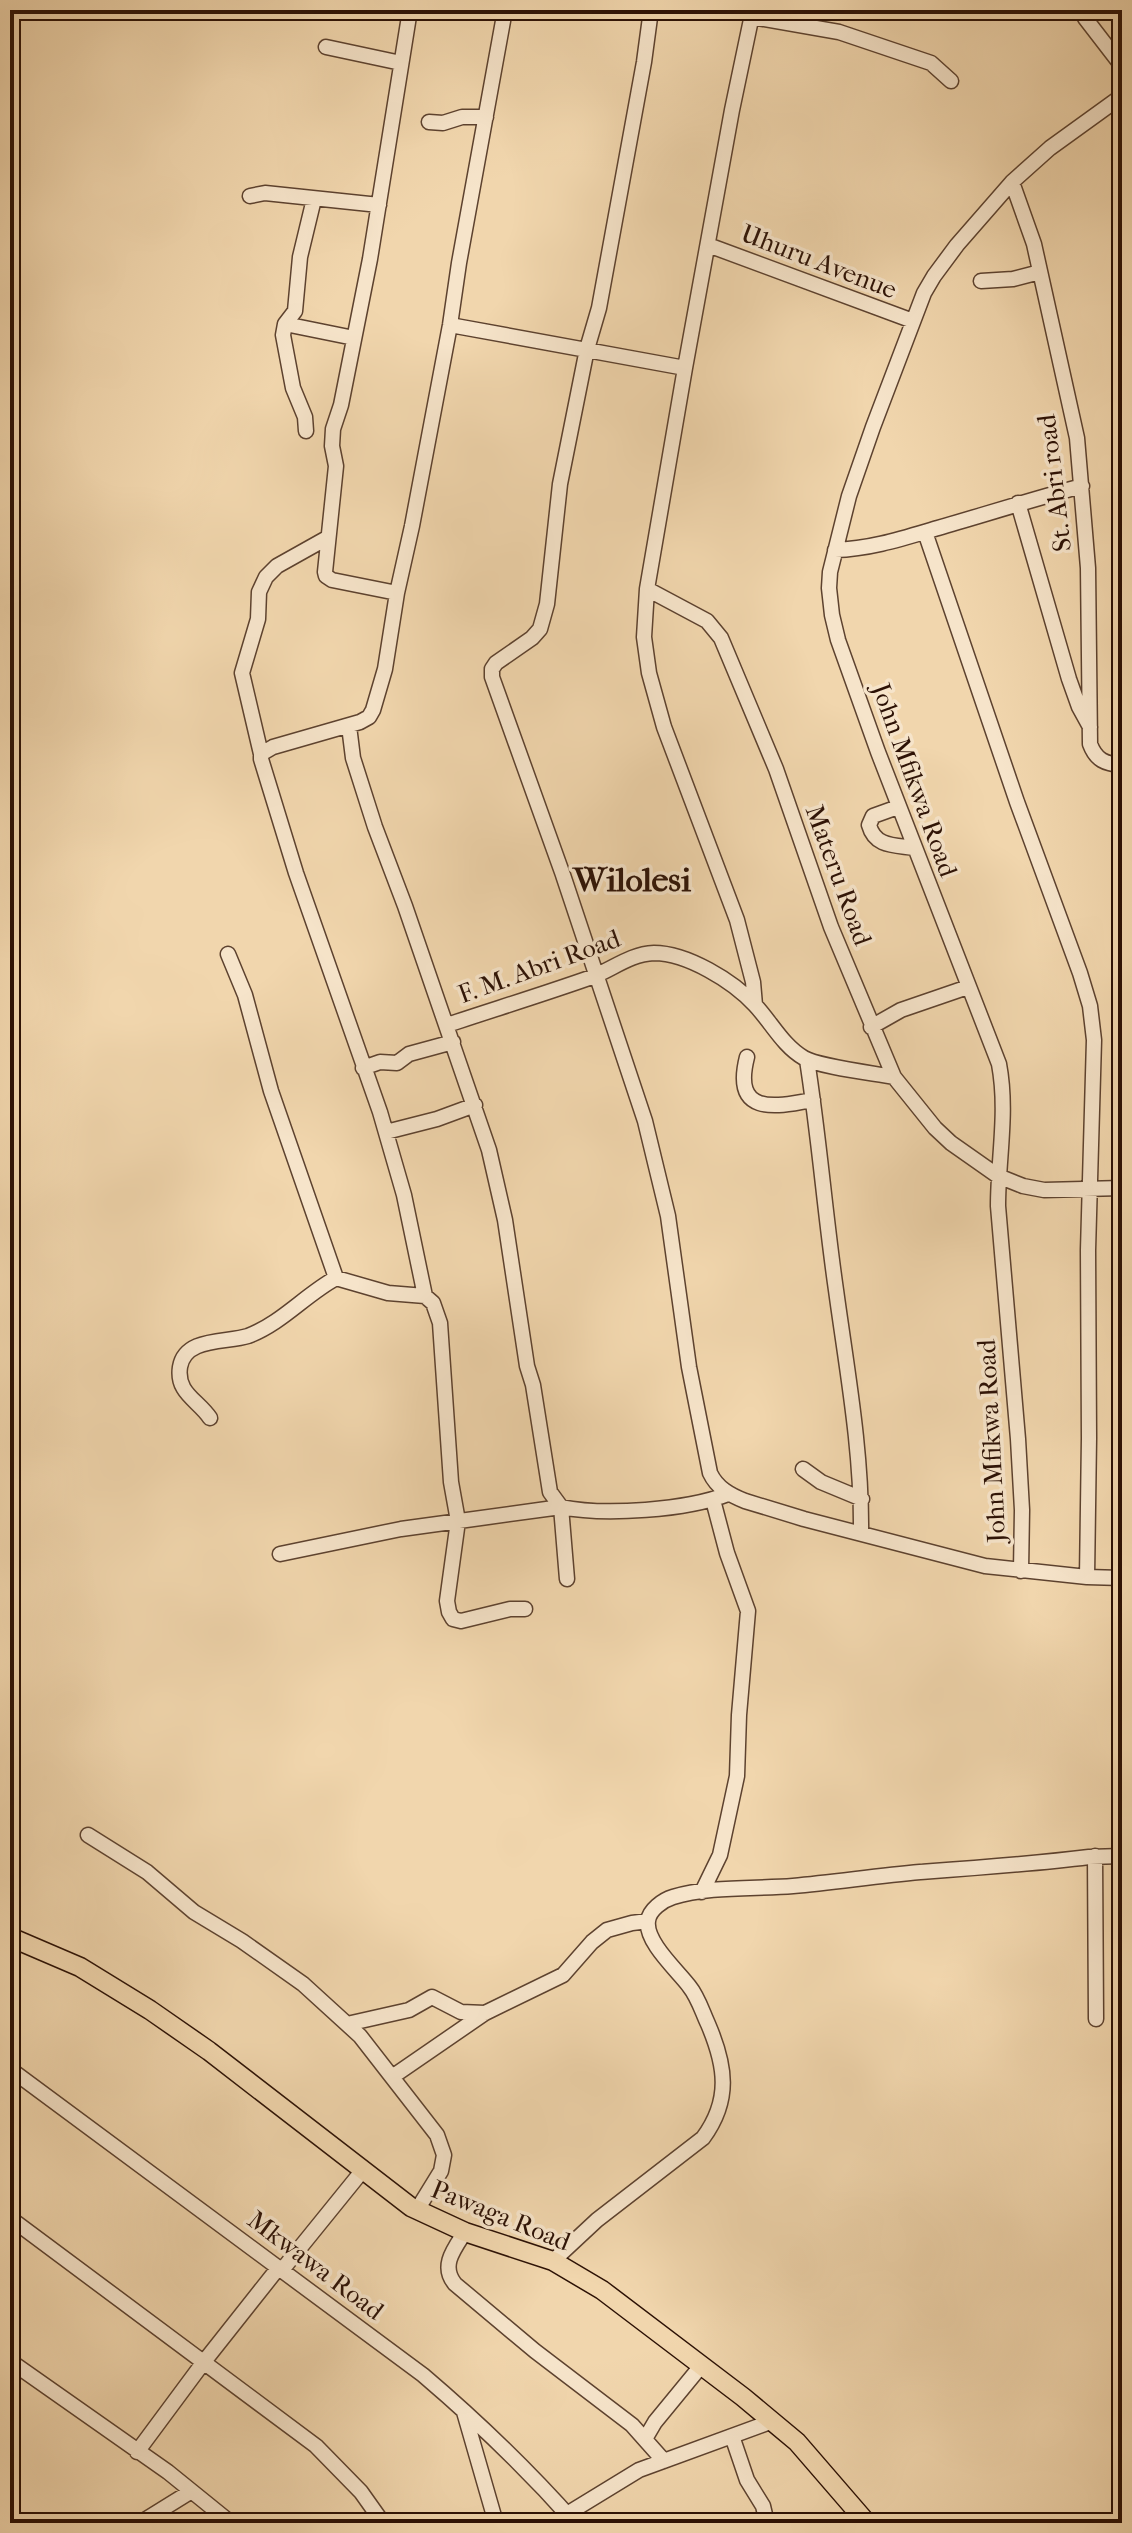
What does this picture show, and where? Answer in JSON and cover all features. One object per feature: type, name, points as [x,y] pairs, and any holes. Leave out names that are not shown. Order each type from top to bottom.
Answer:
[{"type":"main road","name":"Pawaga Road","points":[[10,1937],[80,1967],[117,1988],[209,2051],[417,2210],[465,2232],[553,2261],[602,2290],[797,2442],[867,2523]]},
{"type":"street","points":[[397,593],[332,580],[326,576],[327,538],[336,466],[333,429],[341,405],[379,205],[410,10]]},
{"type":"street","points":[[261,754],[273,747],[349,726],[369,717],[373,710],[385,669],[450,325],[505,10]]},
{"type":"street","points":[[651,10],[609,256],[560,484],[547,604],[540,629],[496,663],[492,677],[563,875],[645,1121],[670,1230],[691,1381],[710,1473],[714,1482],[728,1494],[804,1519],[985,1566],[1122,1578]]},
{"type":"street","points":[[755,1005],[753,982],[737,920],[664,727],[649,673],[644,637],[647,589],[742,57],[753,14],[839,32],[931,63],[951,81]]},
{"type":"street","points":[[1085,18],[1122,66]]},
{"type":"street","points":[[326,47],[401,63]]},
{"type":"street","name":"John Mfikwa Road","points":[[1021,1571],[1018,1439],[1000,1248],[998,1176],[1004,1090],[999,1064],[898,807],[838,640],[829,588],[849,496],[913,321],[934,276],[1012,182],[1050,148],[1122,96]]},
{"type":"street","points":[[429,122],[486,117]]},
{"type":"street","name":"St. Abri road","points":[[1012,182],[1027,221],[1040,272],[1077,438],[1088,579],[1090,744],[1097,758],[1107,764],[1122,765]]},
{"type":"street","points":[[250,196],[265,193],[379,205]]},
{"type":"street","points":[[306,431],[305,417],[294,393],[282,343],[285,324],[295,311],[300,257],[314,199]]},
{"type":"street","name":"Uhuru Avenue","points":[[708,245],[913,321]]},
{"type":"street","points":[[981,281],[1013,279],[1040,272]]},
{"type":"street","points":[[285,324],[354,338]]},
{"type":"street","points":[[450,325],[685,368]]},
{"type":"street","points":[[835,550],[874,546],[1082,486]]},
{"type":"street","points":[[1018,503],[1069,679],[1090,727]]},
{"type":"street","points":[[925,532],[1090,1006],[1094,1040],[1088,1250],[1087,1577]]},
{"type":"street","points":[[327,538],[277,566],[266,577],[259,592],[258,619],[242,673],[261,754],[296,873],[386,1132],[408,1210],[425,1296],[438,1312],[451,1482],[458,1521],[447,1601],[449,1612],[453,1619],[467,1620],[499,1611],[525,1609]]},
{"type":"street","name":"Materu Road","points":[[647,589],[707,621],[721,638],[776,769],[831,927],[894,1077],[935,1128],[998,1176]]},
{"type":"street","points":[[349,726],[353,758],[375,827],[489,1150],[505,1220],[550,1492],[561,1507],[567,1579]]},
{"type":"street","points":[[898,807],[873,816],[869,825],[872,835],[884,844],[914,848]]},
{"type":"street","name":"F. M. Abri Road","points":[[447,1025],[596,976],[651,953],[677,956],[721,978],[755,1005],[792,1049],[807,1060]]},
{"type":"street","points":[[228,954],[245,995],[271,1091],[336,1278]]},
{"type":"street","points":[[871,1027],[901,1010],[968,987]]},
{"type":"street","points":[[363,1068],[380,1062],[397,1063],[409,1054],[453,1042]]},
{"type":"street","points":[[747,1057],[744,1081],[747,1092],[760,1104],[777,1107],[813,1100]]},
{"type":"street","points":[[861,1533],[862,1499],[848,1365],[836,1295],[807,1060],[894,1077]]},
{"type":"street","points":[[386,1132],[475,1105]]},
{"type":"street","points":[[998,1176],[1044,1190],[1122,1188]]},
{"type":"street","points":[[336,1278],[388,1293],[425,1296]]},
{"type":"street","points":[[210,1418],[183,1390],[179,1375],[185,1356],[204,1343],[247,1336],[266,1327],[336,1278]]},
{"type":"street","points":[[803,1469],[821,1482],[862,1499]]},
{"type":"street","points":[[280,1554],[401,1529],[561,1507],[610,1511],[713,1500],[728,1494]]},
{"type":"street","points":[[702,1892],[720,1855],[737,1776],[748,1611],[727,1553],[713,1500]]},
{"type":"street","points":[[88,1835],[147,1872],[194,1912],[291,1975],[322,1999],[377,2057],[437,2135],[444,2155],[441,2171],[417,2210]]},
{"type":"street","points":[[1095,1856],[1096,2019]]},
{"type":"street","points":[[553,2261],[597,2220],[703,2138],[714,2123],[720,2106],[724,2082],[712,2035],[692,1990],[654,1944],[648,1921],[664,1900],[702,1892],[1122,1856]]},
{"type":"street","points":[[392,2077],[485,2013],[563,1975],[607,1930],[648,1921]]},
{"type":"street","points":[[347,2024],[409,2010],[432,1997],[461,2012],[485,2013]]},
{"type":"street","name":"Mkwawa Road","points":[[10,2069],[423,2375],[463,2409],[571,2518]]},
{"type":"street","points":[[137,2452],[203,2363],[363,2170]]},
{"type":"street","points":[[10,2218],[316,2446],[361,2492],[383,2523]]},
{"type":"street","points":[[465,2232],[450,2256],[448,2268],[455,2284],[606,2403],[664,2461]]},
{"type":"street","points":[[10,2361],[168,2472],[231,2523]]},
{"type":"street","points":[[645,2439],[655,2422],[701,2366]]},
{"type":"street","points":[[463,2409],[496,2523]]},
{"type":"street","points":[[571,2518],[626,2477],[773,2421]]},
{"type":"street","points":[[732,2436],[747,2480],[763,2506],[767,2523]]},
{"type":"street","points":[[140,2523],[190,2492]]},
{"type":"district","name":"Wilolesi","points":[[632,879]]}]
